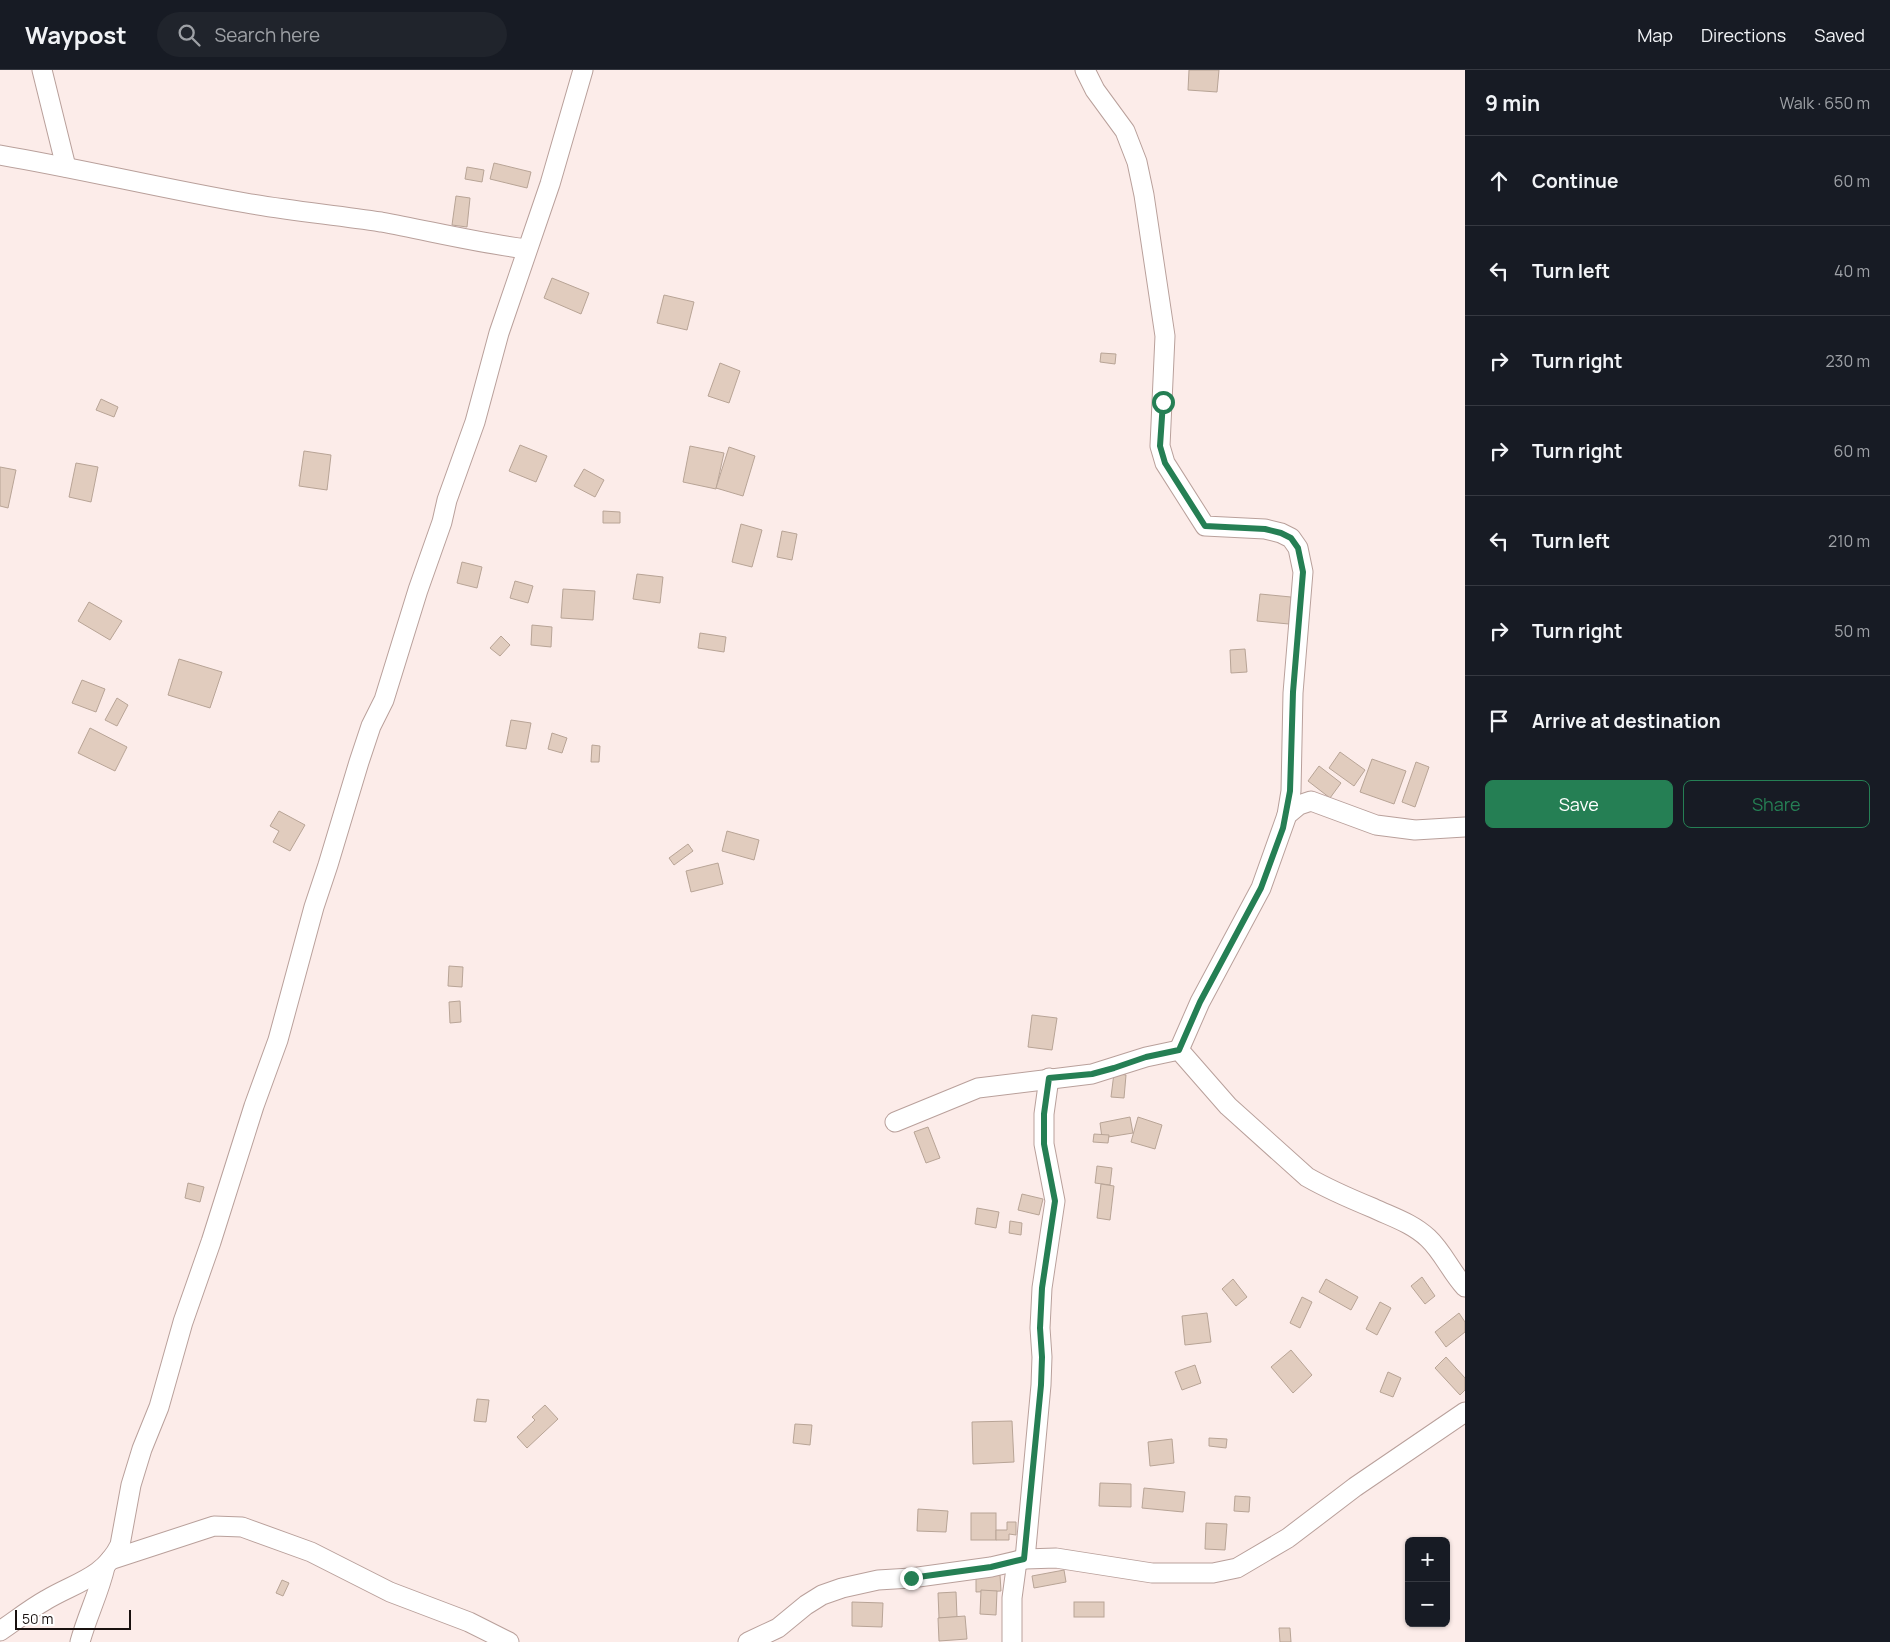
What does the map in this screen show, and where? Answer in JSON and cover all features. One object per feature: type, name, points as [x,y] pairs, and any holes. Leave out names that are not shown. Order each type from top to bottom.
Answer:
[{"type":"street","points":[[42,70],[66,166]]},
{"type":"street","points":[[0,1631],[47,1600],[86,1581],[108,1563],[120,1546],[131,1485],[139,1458],[159,1407],[183,1322],[254,1106],[278,1040],[314,907],[359,762],[384,700],[418,590],[442,522],[446,500],[475,422],[499,334],[550,184],[583,70]]},
{"type":"street","points":[[1085,70],[1095,90],[1125,131],[1137,162],[1144,195],[1165,336],[1160,446],[1165,463],[1205,526],[1265,529],[1291,538],[1298,548],[1303,572],[1293,692],[1290,791],[1286,815],[1261,888],[1200,1002],[1179,1050]]},
{"type":"street","points":[[0,156],[66,166],[246,203],[351,217],[491,245],[527,249]]},
{"type":"street","points":[[1286,815],[1299,805],[1311,801],[1376,825],[1415,830],[1465,828]]},
{"type":"street","points":[[894,1122],[978,1088],[1092,1074],[1146,1057],[1179,1050]]},
{"type":"street","points":[[1179,1050],[1228,1106],[1307,1177],[1321,1185],[1391,1214],[1415,1228],[1427,1237],[1465,1287]]},
{"type":"street","points":[[1012,1642],[1012,1598],[1021,1560],[1041,1385],[1040,1328],[1042,1288],[1055,1201],[1044,1144],[1044,1114],[1049,1078]]},
{"type":"street","points":[[748,1642],[778,1628],[806,1605],[822,1595],[842,1588],[878,1580],[911,1578],[991,1567],[1021,1560],[1056,1558],[1152,1573],[1213,1573],[1237,1568],[1282,1542],[1355,1487],[1465,1412]]},
{"type":"street","points":[[108,1563],[214,1526],[242,1527],[311,1552],[390,1592],[469,1622],[509,1642]]},
{"type":"street","points":[[80,1642],[86,1620],[100,1589],[108,1563]]},
{"type":"building","points":[[1189,70],[1219,70],[1217,92],[1188,90]]},
{"type":"building","points":[[494,163],[531,172],[527,188],[490,179]]},
{"type":"building","points":[[467,167],[484,170],[482,182],[465,179]]},
{"type":"building","points":[[456,196],[470,198],[467,227],[452,225]]},
{"type":"building","points":[[552,278],[589,293],[581,314],[544,298]]},
{"type":"building","points":[[664,295],[694,302],[687,330],[657,323]]},
{"type":"building","points":[[1101,353],[1116,354],[1115,364],[1100,362]]},
{"type":"building","points":[[720,363],[740,371],[729,403],[708,396]]},
{"type":"building","points":[[101,399],[118,407],[114,417],[96,410]]},
{"type":"building","points":[[520,445],[547,456],[536,482],[509,471]]},
{"type":"building","points":[[690,446],[724,453],[716,489],[683,482]]},
{"type":"building","points":[[729,447],[755,456],[743,496],[716,488]]},
{"type":"building","points":[[304,451],[331,455],[327,490],[299,486]]},
{"type":"building","points":[[76,463],[98,467],[91,502],[69,497]]},
{"type":"building","points":[[0,467],[16,470],[8,508],[0,506]]},
{"type":"building","points":[[584,469],[604,480],[595,497],[574,486]]},
{"type":"building","points":[[603,511],[620,512],[620,523],[603,523]]},
{"type":"building","points":[[741,524],[762,530],[752,567],[732,562]]},
{"type":"building","points":[[782,531],[797,534],[792,560],[777,557]]},
{"type":"building","points":[[462,562],[482,567],[477,588],[457,583]]},
{"type":"building","points":[[637,574],[663,577],[660,603],[633,599]]},
{"type":"building","points":[[515,581],[533,586],[528,603],[510,598]]},
{"type":"building","points":[[563,589],[595,591],[593,620],[561,618]]},
{"type":"building","points":[[1260,594],[1291,597],[1289,624],[1257,621]]},
{"type":"building","points":[[89,602],[122,621],[110,640],[78,621]]},
{"type":"building","points":[[532,625],[552,627],[551,647],[531,645]]},
{"type":"building","points":[[700,633],[726,637],[724,652],[698,648]]},
{"type":"building","points":[[501,636],[510,645],[500,656],[490,648]]},
{"type":"building","points":[[1245,649],[1247,672],[1231,673],[1230,650]]},
{"type":"building","points":[[179,659],[222,672],[210,708],[168,695]]},
{"type":"building","points":[[82,680],[105,689],[96,712],[72,703]]},
{"type":"building","points":[[117,698],[128,705],[117,726],[105,720]]},
{"type":"building","points":[[511,720],[531,723],[526,749],[506,746]]},
{"type":"building","points":[[90,728],[127,747],[115,771],[78,753]]},
{"type":"building","points":[[552,733],[567,738],[562,753],[548,749]]},
{"type":"building","points":[[592,745],[600,746],[599,762],[591,762]]},
{"type":"building","points":[[1340,752],[1365,770],[1354,786],[1329,768]]},
{"type":"building","points":[[1372,759],[1406,771],[1394,804],[1360,792]]},
{"type":"building","points":[[1416,762],[1429,767],[1415,807],[1402,802]]},
{"type":"building","points":[[1319,766],[1341,783],[1330,798],[1308,781]]},
{"type":"building","points":[[279,811],[305,825],[290,851],[273,842],[279,831],[270,826]]},
{"type":"building","points":[[727,831],[759,840],[754,860],[722,851]]},
{"type":"building","points":[[688,844],[693,851],[674,865],[669,858]]},
{"type":"building","points":[[718,863],[723,884],[691,892],[686,871]]},
{"type":"building","points":[[449,966],[463,967],[462,987],[448,986]]},
{"type":"building","points":[[460,1001],[461,1022],[450,1023],[449,1002]]},
{"type":"building","points":[[1032,1015],[1057,1018],[1052,1050],[1028,1047]]},
{"type":"building","points":[[1114,1073],[1126,1075],[1124,1098],[1111,1097]]},
{"type":"building","points":[[1130,1117],[1133,1133],[1102,1138],[1100,1123]]},
{"type":"building","points":[[1138,1117],[1162,1125],[1155,1149],[1131,1142]]},
{"type":"building","points":[[928,1127],[940,1158],[926,1163],[914,1132]]},
{"type":"building","points":[[1094,1134],[1109,1135],[1108,1143],[1093,1142]]},
{"type":"building","points":[[1097,1166],[1112,1168],[1110,1185],[1095,1183]]},
{"type":"building","points":[[188,1183],[204,1187],[200,1202],[185,1198]]},
{"type":"building","points":[[1101,1184],[1114,1186],[1110,1220],[1097,1218]]},
{"type":"building","points":[[1022,1194],[1043,1199],[1039,1215],[1018,1210]]},
{"type":"building","points":[[977,1208],[999,1212],[996,1228],[975,1224]]},
{"type":"building","points":[[1010,1221],[1022,1223],[1021,1235],[1009,1233]]},
{"type":"building","points":[[1422,1277],[1435,1296],[1425,1304],[1411,1286]]},
{"type":"building","points":[[1233,1279],[1247,1297],[1236,1306],[1222,1289]]},
{"type":"building","points":[[1326,1279],[1358,1297],[1351,1310],[1319,1292]]},
{"type":"building","points":[[1302,1297],[1312,1302],[1300,1328],[1290,1323]]},
{"type":"building","points":[[1380,1302],[1391,1308],[1377,1335],[1366,1329]]},
{"type":"building","points":[[1207,1313],[1211,1342],[1185,1345],[1182,1316]]},
{"type":"building","points":[[1459,1313],[1465,1322],[1465,1332],[1446,1347],[1435,1332]]},
{"type":"building","points":[[1291,1350],[1312,1375],[1293,1393],[1271,1367]]},
{"type":"building","points":[[1446,1357],[1465,1378],[1465,1390],[1460,1395],[1435,1368]]},
{"type":"building","points":[[1195,1365],[1201,1383],[1182,1390],[1175,1372]]},
{"type":"building","points":[[1388,1372],[1401,1378],[1393,1397],[1380,1392]]},
{"type":"building","points":[[477,1399],[489,1400],[486,1422],[474,1421]]},
{"type":"building","points":[[545,1405],[558,1419],[527,1448],[517,1437],[535,1420],[532,1417]]},
{"type":"building","points":[[1012,1421],[1014,1462],[973,1464],[972,1422]]},
{"type":"building","points":[[795,1424],[812,1425],[810,1445],[793,1443]]},
{"type":"building","points":[[1209,1438],[1227,1439],[1226,1448],[1209,1446]]},
{"type":"building","points":[[1172,1439],[1174,1463],[1150,1466],[1148,1442]]},
{"type":"building","points":[[1100,1483],[1131,1484],[1131,1507],[1099,1506]]},
{"type":"building","points":[[1144,1488],[1185,1492],[1183,1512],[1142,1508]]},
{"type":"building","points":[[1235,1496],[1250,1497],[1249,1512],[1234,1511]]},
{"type":"building","points":[[918,1509],[948,1511],[946,1532],[917,1531]]},
{"type":"building","points":[[971,1513],[996,1513],[996,1540],[971,1540]]},
{"type":"building","points":[[1007,1522],[1016,1522],[1016,1535],[1009,1534],[1009,1540],[996,1540],[996,1530],[1007,1530]]},
{"type":"building","points":[[1206,1523],[1227,1524],[1225,1550],[1205,1549]]},
{"type":"building","points":[[1064,1570],[1066,1582],[1034,1588],[1032,1576]]},
{"type":"building","points":[[1000,1575],[1001,1591],[976,1592],[976,1576]]},
{"type":"building","points":[[282,1580],[289,1583],[283,1596],[276,1593]]},
{"type":"building","points":[[981,1590],[997,1591],[996,1615],[980,1614]]},
{"type":"building","points":[[956,1592],[957,1617],[939,1618],[938,1593]]},
{"type":"building","points":[[852,1602],[883,1603],[882,1627],[852,1626]]},
{"type":"building","points":[[1074,1602],[1104,1602],[1104,1617],[1074,1617]]},
{"type":"building","points":[[965,1616],[967,1639],[939,1641],[938,1618]]},
{"type":"building","points":[[1279,1628],[1290,1628],[1291,1642],[1280,1642]]},
{"type":"route","points":[[911,1578],[991,1567],[1024,1559],[1041,1385],[1040,1328],[1042,1288],[1055,1201],[1044,1144],[1044,1114],[1049,1078],[1092,1074],[1146,1057],[1179,1050],[1200,1002],[1261,888],[1286,815],[1290,791],[1293,692],[1303,572],[1298,548],[1291,538],[1265,529],[1205,526],[1165,463],[1160,446],[1163,402]]}]
